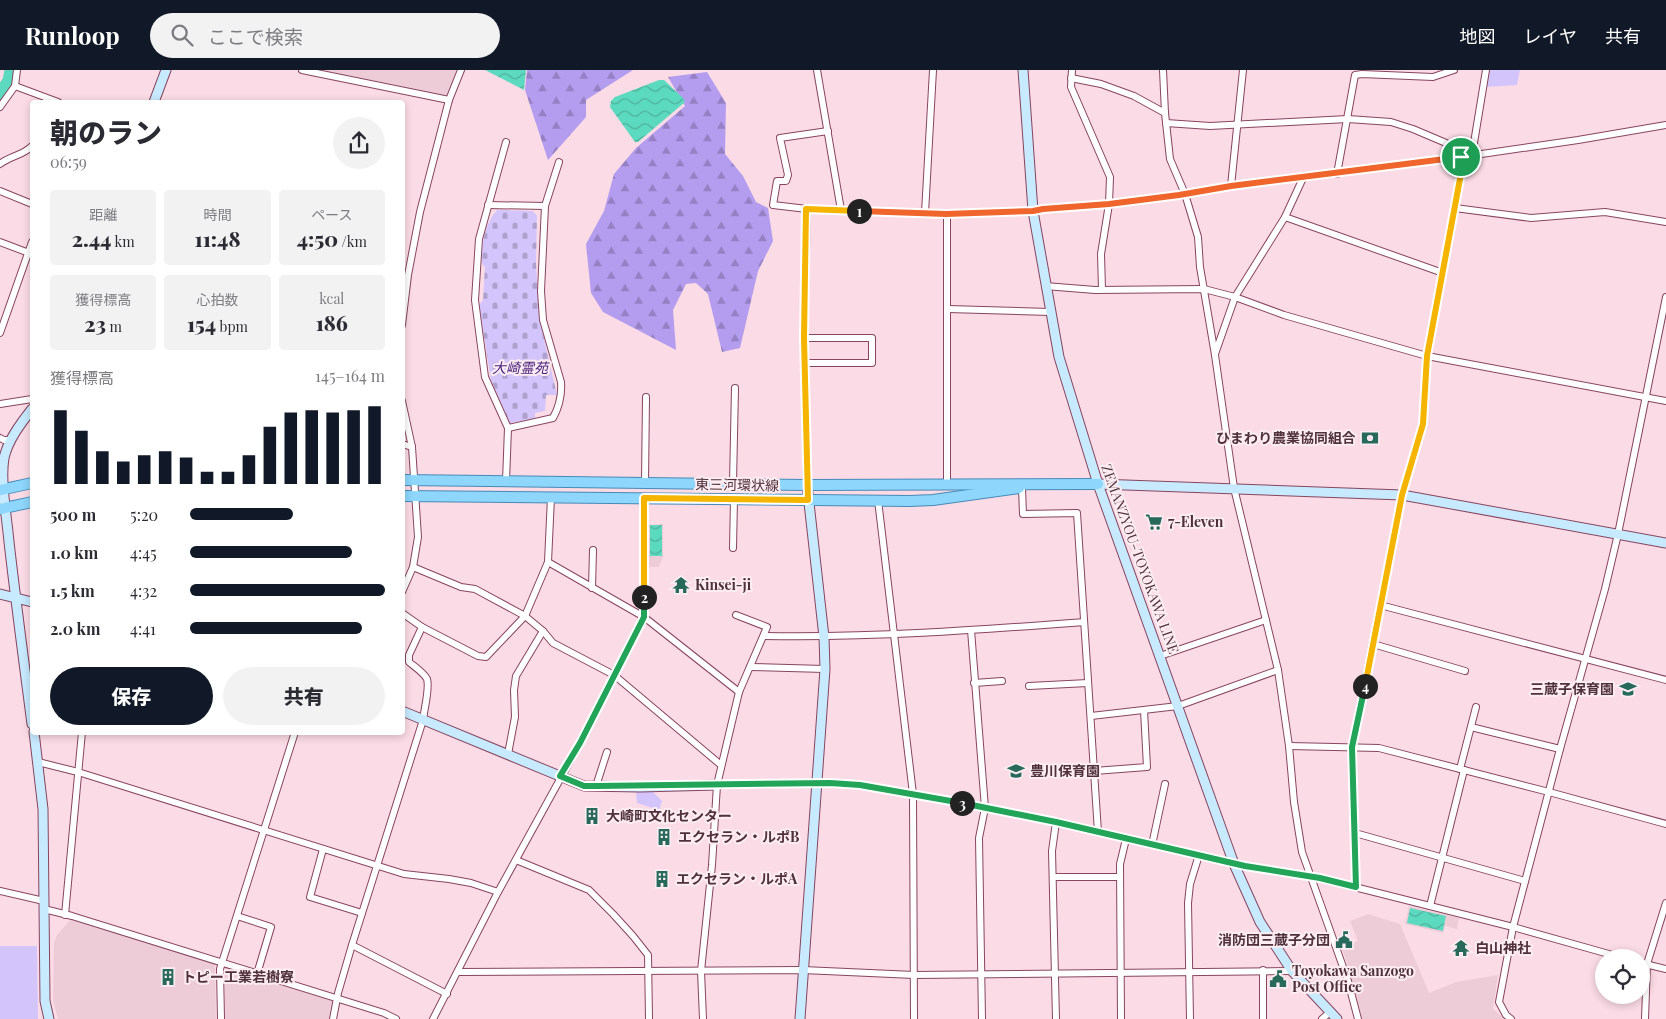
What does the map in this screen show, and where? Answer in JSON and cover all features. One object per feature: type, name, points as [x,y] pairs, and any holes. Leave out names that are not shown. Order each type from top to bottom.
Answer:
[{"type":"main road","name":"東三河環状線","points":[[405,480],[807,485],[946,483],[1098,484]]},
{"type":"main road","points":[[2,490],[30,483]]},
{"type":"main road","name":"東三河環状線","points":[[405,496],[933,500],[1022,488],[1069,484]]},
{"type":"main road","points":[[3,508],[30,502]]},
{"type":"street","points":[[0,107],[15,86],[17,70]]},
{"type":"street","points":[[155,100],[166,70]]},
{"type":"street","points":[[302,70],[449,100]]},
{"type":"street","points":[[405,274],[449,100],[461,70]]},
{"type":"street","points":[[817,70],[841,210]]},
{"type":"street","points":[[925,213],[933,70]]},
{"type":"street","name":"ZEMANZYOU-TOYOKAWA LINE","points":[[1023,70],[1033,211],[1045,286],[1059,357],[1098,484],[1234,864],[1260,922],[1292,971],[1337,1019]]},
{"type":"street","points":[[1072,70],[1071,87],[1110,177],[1109,204],[1101,254],[1102,288]]},
{"type":"street","points":[[1163,70],[1170,159],[1185,194],[1198,238],[1200,267],[1234,488],[1278,670],[1302,852],[1348,980],[1358,1019]]},
{"type":"street","points":[[1231,186],[1243,70]]},
{"type":"street","points":[[1336,174],[1348,120],[1355,75],[1433,77],[1454,70]]},
{"type":"street","points":[[1472,155],[1486,70]]},
{"type":"street","points":[[1071,78],[1101,84],[1134,96],[1165,113]]},
{"type":"street","points":[[15,86],[47,100]]},
{"type":"street","points":[[1166,123],[1210,126],[1348,120],[1391,122],[1446,143],[1461,157],[1462,168],[1427,356],[1423,424],[1402,495],[1352,747],[1356,887]]},
{"type":"street","points":[[828,131],[780,138],[788,175],[786,181],[777,181],[773,205],[806,209],[946,214],[1033,211],[1109,204],[1231,186],[1336,174],[1578,140],[1666,125]]},
{"type":"street","points":[[506,142],[479,239],[475,300],[486,378],[508,428],[506,481]]},
{"type":"street","points":[[0,164],[8,158],[30,148]]},
{"type":"street","points":[[508,428],[554,418],[562,389],[543,320],[541,291],[545,206],[560,162]]},
{"type":"street","points":[[1215,355],[1235,297],[1285,217],[1303,178]]},
{"type":"street","points":[[0,191],[30,203]]},
{"type":"street","points":[[488,205],[545,206]]},
{"type":"street","points":[[1455,208],[1532,218],[1605,212],[1666,222]]},
{"type":"street","points":[[800,1019],[825,669],[824,637],[807,485],[804,363],[806,209]]},
{"type":"street","points":[[946,214],[948,310],[946,483]]},
{"type":"street","points":[[1285,217],[1443,274]]},
{"type":"street","points":[[0,242],[29,252]]},
{"type":"street","points":[[0,333],[3,317],[30,249]]},
{"type":"street","points":[[1045,286],[1096,290],[1102,288],[1204,289],[1235,297],[1284,315],[1427,356],[1666,401]]},
{"type":"street","points":[[1511,1019],[1506,1015],[1499,1002],[1513,927],[1548,792],[1605,589],[1666,297]]},
{"type":"street","points":[[948,310],[1050,312]]},
{"type":"street","points":[[804,338],[872,338],[872,363],[804,363]]},
{"type":"street","points":[[733,484],[735,388]]},
{"type":"street","points":[[645,482],[646,397]]},
{"type":"street","points":[[0,404],[30,399]]},
{"type":"street","points":[[30,412],[11,440],[4,457],[2,490],[30,708]]},
{"type":"street","points":[[405,415],[412,447],[418,537],[413,567],[405,585]]},
{"type":"street","points":[[0,438],[11,440]]},
{"type":"street","points":[[405,445],[412,447]]},
{"type":"street","points":[[1098,484],[1402,495],[1666,543]]},
{"type":"street","points":[[1022,488],[1023,514],[1077,513],[1098,832]]},
{"type":"street","points":[[405,615],[422,627],[478,656],[486,657],[525,616],[548,562],[551,497]]},
{"type":"street","points":[[433,1019],[498,892],[560,776],[580,743],[644,617],[644,498]]},
{"type":"street","points":[[733,548],[734,499]]},
{"type":"street","points":[[878,500],[913,794],[914,1019]]},
{"type":"street","points":[[592,588],[593,550]]},
{"type":"street","points":[[548,562],[644,617],[739,692]]},
{"type":"street","points":[[413,567],[461,587],[475,589],[525,616],[554,643],[614,675],[721,765]]},
{"type":"street","points":[[0,594],[30,602]]},
{"type":"street","points":[[1380,605],[1666,680]]},
{"type":"street","points":[[703,1019],[702,971],[717,785],[739,692],[767,627],[736,615]]},
{"type":"street","points":[[1160,656],[1266,620]]},
{"type":"street","points":[[764,636],[895,635],[1084,622]]},
{"type":"street","points":[[333,1019],[352,945],[423,720],[427,680],[409,662],[409,655],[422,627]]},
{"type":"street","points":[[971,630],[985,808],[979,838],[982,1019]]},
{"type":"street","points":[[508,754],[515,717],[514,690],[516,676],[542,631]]},
{"type":"street","points":[[1373,644],[1465,671]]},
{"type":"street","points":[[750,667],[825,669]]},
{"type":"street","points":[[1091,716],[1178,706],[1278,670]]},
{"type":"street","points":[[974,683],[1002,681]]},
{"type":"street","points":[[1029,686],[1088,683]]},
{"type":"street","points":[[1430,906],[1476,707]]},
{"type":"street","points":[[1094,771],[1147,767],[1144,710]]},
{"type":"street","points":[[405,712],[584,786],[818,783],[860,785],[1056,822],[1234,864],[1356,887],[1595,950]]},
{"type":"street","points":[[1472,727],[1560,749]]},
{"type":"street","points":[[34,735],[43,809],[45,1001],[49,1019]]},
{"type":"street","points":[[65,915],[82,735]]},
{"type":"street","points":[[221,1019],[220,969],[294,735]]},
{"type":"street","points":[[1289,746],[1379,748],[1666,824]]},
{"type":"street","points":[[596,786],[607,752]]},
{"type":"street","points":[[38,762],[78,772],[404,874],[471,883],[498,892]]},
{"type":"street","points":[[1152,845],[1165,784]]},
{"type":"street","points":[[1056,822],[1052,851],[1056,1019]]},
{"type":"street","points":[[1355,833],[1525,881]]},
{"type":"street","points":[[1121,1019],[1120,864],[1126,839]]},
{"type":"street","points":[[323,849],[310,897],[362,913]]},
{"type":"street","points":[[1190,1019],[1188,903],[1190,884],[1199,855]]},
{"type":"street","points":[[516,860],[589,890],[613,914],[648,955],[649,1019]]},
{"type":"street","points":[[1053,878],[1120,878]]},
{"type":"street","points":[[0,890],[44,905],[65,915],[384,1013],[396,1019]]},
{"type":"street","points":[[1649,949],[1666,903]]},
{"type":"street","points":[[237,916],[271,927],[257,974]]},
{"type":"street","points":[[352,945],[447,994]]},
{"type":"street","points":[[1650,965],[1666,969]]},
{"type":"street","points":[[458,972],[803,970],[914,975],[1292,971]]},
{"type":"street","points":[[1263,970],[1264,1019]]},
{"type":"street","points":[[1645,1004],[1645,1019]]},
{"type":"street","points":[[1322,1019],[1330,1012]]},
{"type":"shaded area","points":[[316,70],[457,70],[447,97]]},
{"type":"shaded area","points":[[663,524],[663,557],[659,567],[647,567],[647,525]]},
{"type":"shaded area","points":[[1409,906],[1459,918],[1457,929],[1445,926],[1443,933],[1405,924]]},
{"type":"shaded area","points":[[1368,914],[1400,924],[1429,993],[1456,982],[1498,975],[1493,1009],[1505,1019],[1362,1019],[1342,948],[1358,941],[1350,921]]},
{"type":"shaded area","points":[[71,919],[214,963],[216,1019],[58,1019],[53,1000],[54,943],[57,935]]},
{"type":"shaded area","points":[[225,967],[332,1001],[334,1005],[331,1019],[225,1019]]},
{"type":"green space","points":[[527,70],[633,70],[586,100],[586,117],[548,160],[525,90]]},
{"type":"green space","points":[[1490,70],[1520,70],[1517,85],[1487,87]]},
{"type":"green space","points":[[707,72],[726,103],[725,154],[743,176],[756,202],[768,208],[773,241],[758,271],[740,348],[722,352],[708,294],[696,283],[686,284],[673,310],[676,350],[603,312],[591,293],[586,244],[604,211],[614,174],[636,148],[685,106],[668,77]]},
{"type":"green space","name":"大崎霊苑","points":[[497,210],[533,211],[537,216],[536,263],[539,317],[557,395],[546,395],[545,411],[535,413],[535,418],[510,423],[491,380],[479,305],[483,300],[485,267],[482,264],[482,257],[484,235],[492,216]]},
{"type":"green space","points":[[636,791],[652,791],[662,801],[659,810],[637,803]]},
{"type":"green space","points":[[0,946],[37,946],[38,1019],[0,1019]]},
{"type":"water","points":[[485,70],[526,70],[524,90]]},
{"type":"water","points":[[659,80],[664,80],[685,102],[638,142],[635,142],[610,107],[611,101],[615,97]]},
{"type":"water","points":[[650,525],[662,525],[662,556],[650,556]]},
{"type":"water","points":[[1410,908],[1446,916],[1443,931],[1407,923]]},
{"type":"waterway","points":[[0,96],[10,81],[12,70]]},
{"type":"place","name":"ひまわり農業協同組合","points":[[1370,438]]},
{"type":"place","name":"7-Eleven","points":[[1154,522]]},
{"type":"place","name":"Kinsei-ji","points":[[681,585]]},
{"type":"place","name":"三蔵子保育園","points":[[1628,689]]},
{"type":"place","name":"豊川保育園","points":[[1016,771]]},
{"type":"place","name":"大崎町文化センター","points":[[592,816]]},
{"type":"place","name":"エクセラン・ルポB","points":[[664,837]]},
{"type":"place","name":"エクセラン・ルポA","points":[[662,879]]},
{"type":"place","name":"消防団三蔵子分団","points":[[1344,940]]},
{"type":"place","name":"白山神社","points":[[1461,948]]},
{"type":"place","name":"トピー工業若樹寮","points":[[168,977]]},
{"type":"place","name":"Toyokawa Sanzogo Post Office","points":[[1278,979]]},
{"type":"route","points":[[1461,157],[1462,168],[1427,356],[1423,424],[1402,495],[1352,747],[1356,887],[1320,878],[1245,866],[1056,822],[860,785],[805,783],[640,787],[584,786],[560,776],[580,743],[644,617],[644,498],[808,500],[804,338],[806,209],[946,214],[1033,211],[1109,204],[1231,186],[1461,157]]}]
